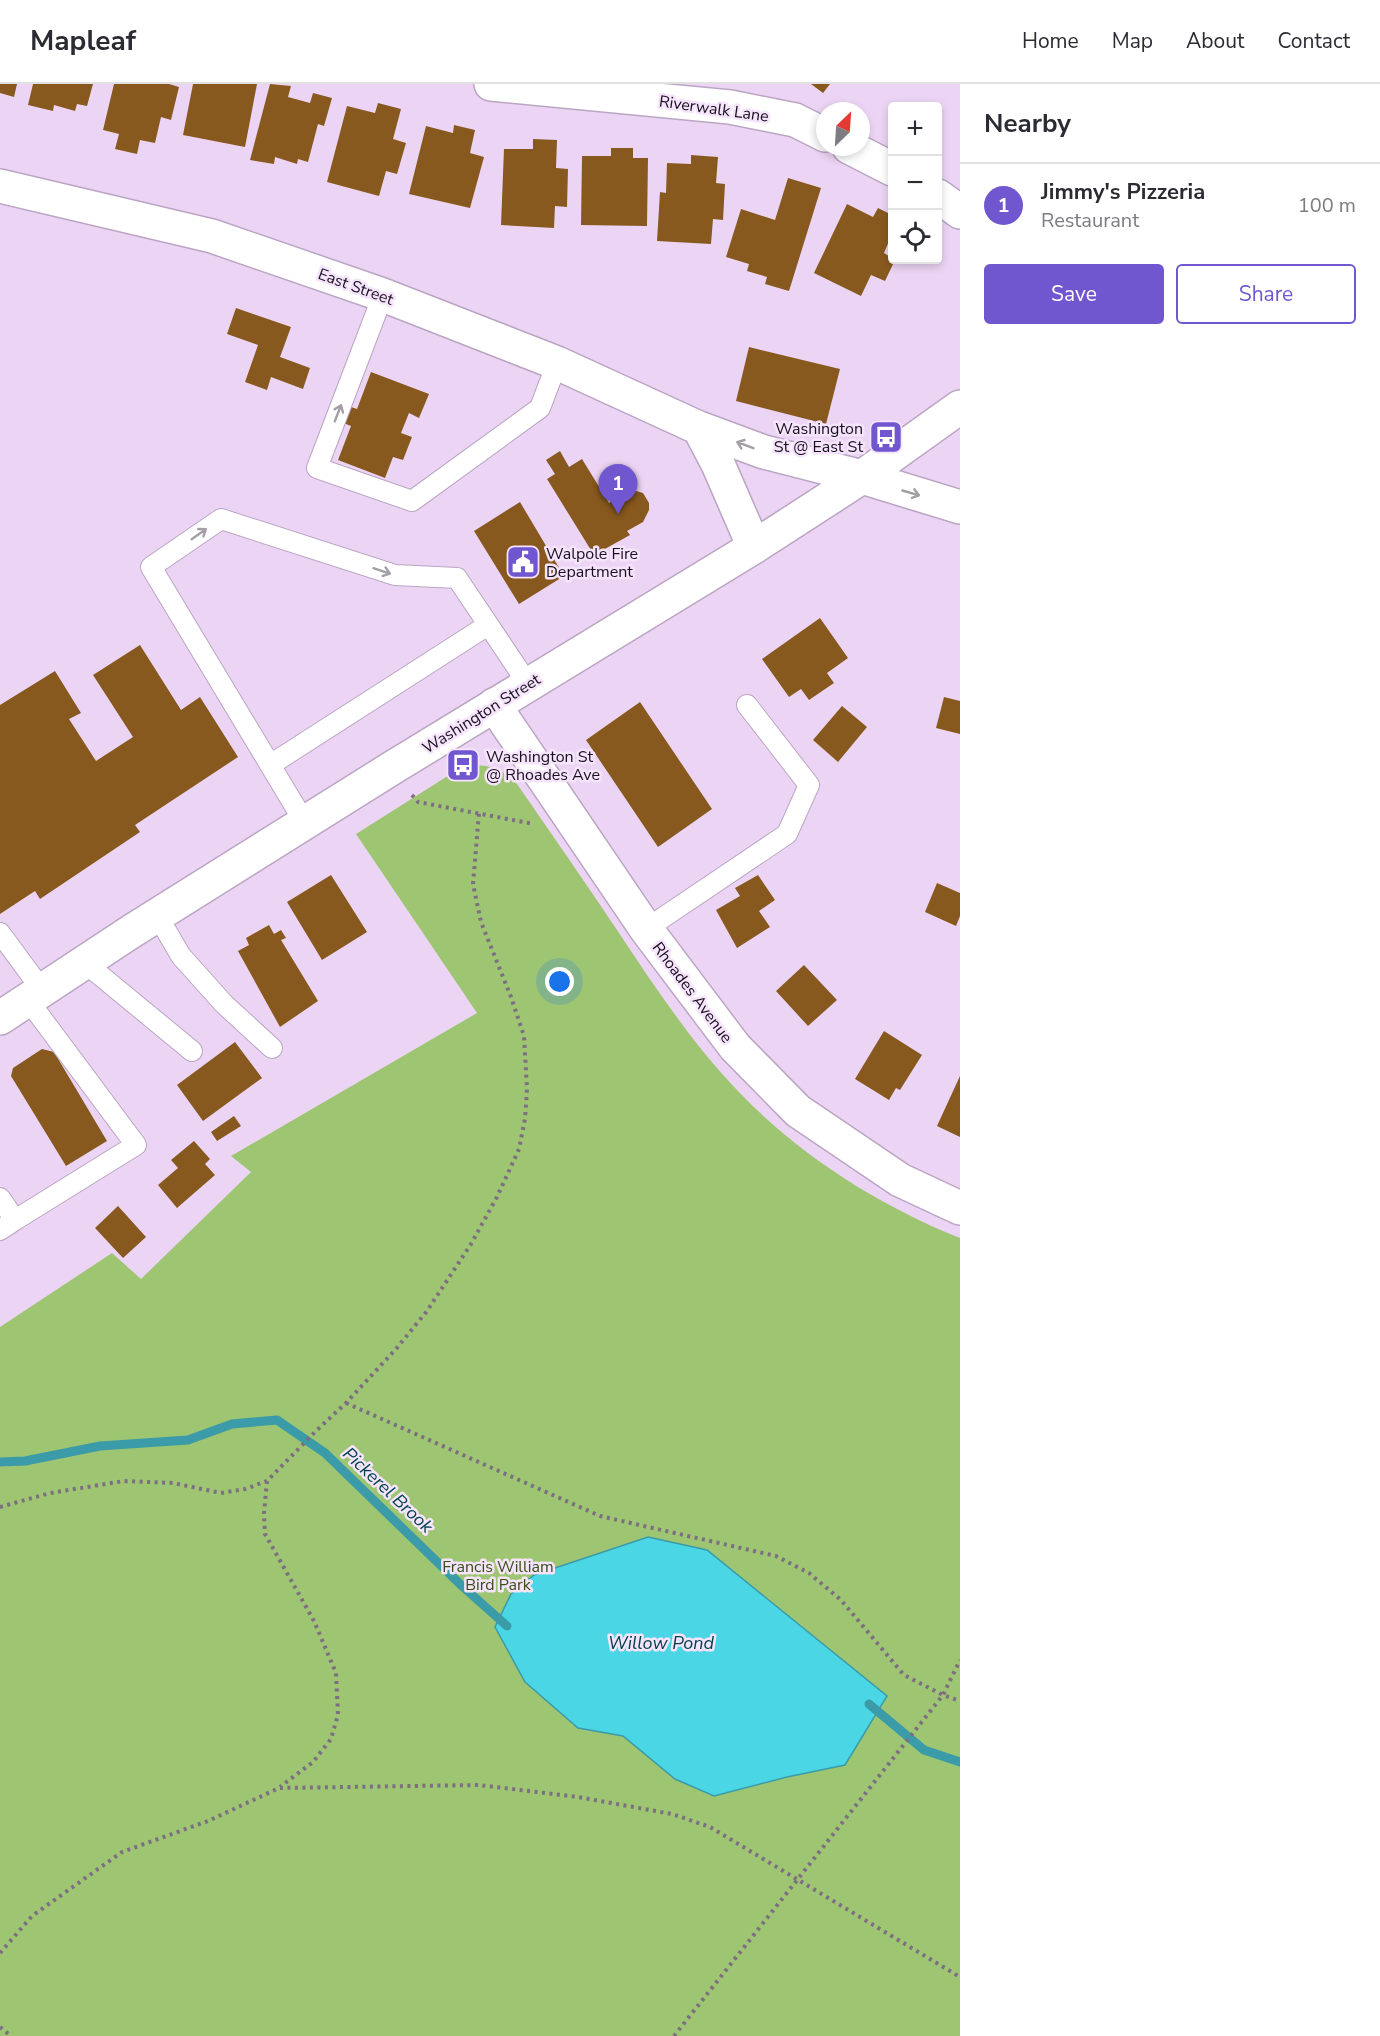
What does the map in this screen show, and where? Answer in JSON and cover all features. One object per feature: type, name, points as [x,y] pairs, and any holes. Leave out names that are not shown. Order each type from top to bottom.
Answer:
[{"type":"street","name":"Riverwalk Lane","points":[[491,84],[730,107],[795,120],[816,130]]},
{"type":"street","points":[[867,156],[888,167]]},
{"type":"street","name":"East Street","points":[[0,186],[212,236],[383,295],[557,363],[699,428],[764,452],[862,477],[960,507]]},
{"type":"street","points":[[942,199],[960,212]]},
{"type":"street","name":"Washington Street","points":[[0,1018],[157,915],[528,684],[754,547],[862,477],[960,407]]},
{"type":"street","points":[[699,428],[718,464],[754,547]]},
{"type":"street","name":"Rhoades Avenue","points":[[494,705],[646,929],[735,1047],[798,1111],[900,1180],[960,1208]]},
{"type":"lane","points":[[383,295],[317,468],[412,501],[540,408],[557,363]]},
{"type":"lane","points":[[305,823],[151,567],[221,519],[395,575],[457,579],[528,684]]},
{"type":"lane","points":[[270,765],[488,625]]},
{"type":"lane","points":[[646,929],[788,834],[809,785],[747,705]]},
{"type":"lane","points":[[157,915],[180,956],[224,1004],[272,1048]]},
{"type":"lane","points":[[0,933],[35,995],[136,1145],[8,1225],[0,1198]]},
{"type":"lane","points":[[84,962],[192,1051]]},
{"type":"path","points":[[411,794],[418,802],[540,825]]},
{"type":"path","points":[[0,1507],[50,1493],[124,1481],[173,1483],[221,1492],[245,1489],[267,1481],[346,1403],[396,1349],[432,1303],[485,1220],[519,1149],[525,1119],[527,1089],[524,1036],[481,922],[473,884],[479,813]]},
{"type":"path","points":[[346,1403],[600,1516],[776,1556],[809,1574],[842,1600],[904,1675],[960,1701]]},
{"type":"path","points":[[0,1953],[32,1916],[122,1852],[208,1821],[279,1788],[313,1762],[331,1739],[338,1715],[336,1673],[315,1621],[265,1534],[267,1481]]},
{"type":"path","points":[[674,2036],[943,1695],[960,1660]]},
{"type":"path","points":[[279,1788],[479,1785],[578,1797],[672,1814],[710,1827],[960,1977]]},
{"type":"path","points":[[0,2026],[11,2036]]},
{"type":"green space","name":"Francis William Bird Park","points":[[476,765],[499,770],[517,784],[673,1012],[720,1072],[738,1091],[787,1136],[841,1176],[899,1210],[960,1238],[960,2036],[0,2036],[0,1327],[112,1253],[141,1279],[251,1172],[231,1156],[477,1013],[356,834],[454,772]]},
{"type":"water","name":"Willow Pond","points":[[648,1537],[707,1550],[887,1696],[845,1765],[714,1796],[675,1779],[623,1736],[578,1728],[525,1682],[495,1627],[511,1594],[534,1575]]},
{"type":"building","points":[[0,84],[17,84],[14,97],[0,93]]},
{"type":"building","points":[[33,84],[93,84],[87,106],[77,104],[75,111],[54,105],[53,111],[28,105]]},
{"type":"building","points":[[114,84],[169,84],[179,87],[171,120],[161,117],[155,143],[140,140],[137,154],[115,149],[119,134],[103,130]]},
{"type":"building","points":[[193,84],[257,84],[245,147],[183,135]]},
{"type":"building","points":[[270,84],[291,86],[288,97],[310,103],[313,93],[332,98],[324,126],[318,124],[308,162],[298,159],[297,164],[275,157],[274,164],[250,160]]},
{"type":"building","points":[[811,84],[830,84],[823,93]]},
{"type":"building","points":[[378,103],[401,109],[393,139],[406,143],[397,174],[386,171],[379,196],[327,182],[347,106],[375,113]]},
{"type":"building","points":[[454,125],[475,130],[470,153],[484,157],[470,208],[409,194],[426,126],[453,133]]},
{"type":"building","points":[[533,139],[557,140],[556,168],[568,169],[567,207],[555,206],[554,228],[501,225],[504,149],[533,149]]},
{"type":"building","points":[[611,148],[633,148],[633,158],[648,158],[647,226],[581,225],[582,156],[611,156]]},
{"type":"building","points":[[691,155],[718,157],[716,183],[725,184],[723,220],[713,219],[711,244],[657,241],[660,192],[666,193],[667,163],[691,164]]},
{"type":"building","points":[[788,178],[821,188],[789,291],[765,284],[767,277],[747,271],[749,264],[726,257],[741,209],[775,220]]},
{"type":"building","points":[[847,204],[873,217],[878,208],[888,213],[888,244],[884,253],[888,256],[888,264],[893,264],[885,281],[871,275],[861,296],[814,273]]},
{"type":"building","points":[[236,308],[291,327],[280,357],[310,368],[303,389],[271,377],[267,390],[245,382],[258,345],[227,334]]},
{"type":"building","points":[[749,347],[840,369],[826,424],[736,401]]},
{"type":"building","points":[[371,372],[429,394],[419,418],[409,413],[401,433],[412,437],[403,460],[393,457],[385,478],[338,460],[351,426],[341,422],[348,406],[357,409]]},
{"type":"building","points":[[560,451],[569,467],[582,459],[609,503],[626,491],[633,490],[643,493],[649,503],[649,510],[643,522],[627,531],[630,535],[594,555],[547,479],[555,474],[546,460]]},
{"type":"building","points":[[520,502],[564,576],[519,604],[474,531]]},
{"type":"building","points":[[820,618],[848,658],[827,673],[834,683],[809,700],[801,689],[789,697],[762,659]]},
{"type":"building","points":[[140,645],[181,710],[200,697],[238,757],[135,825],[140,832],[40,899],[35,891],[0,914],[0,705],[55,671],[81,713],[69,719],[96,761],[133,737],[93,675]]},
{"type":"building","points":[[944,697],[960,701],[960,734],[936,728]]},
{"type":"building","points":[[640,702],[712,809],[658,847],[586,740]]},
{"type":"building","points":[[842,706],[867,727],[838,762],[813,740]]},
{"type":"building","points":[[331,875],[367,932],[322,960],[287,902]]},
{"type":"building","points":[[758,875],[775,900],[759,911],[770,927],[737,948],[716,910],[740,896],[735,888]]},
{"type":"building","points":[[937,883],[960,893],[960,916],[956,926],[925,912]]},
{"type":"building","points":[[269,925],[274,934],[281,930],[286,938],[281,940],[318,1001],[280,1027],[238,951],[249,945],[246,938]]},
{"type":"building","points":[[804,965],[837,1000],[808,1026],[776,991]]},
{"type":"building","points":[[884,1031],[922,1055],[900,1090],[896,1088],[889,1100],[855,1079]]},
{"type":"building","points":[[235,1042],[262,1078],[203,1121],[177,1085]]},
{"type":"building","points":[[42,1049],[54,1052],[107,1141],[66,1166],[11,1076],[13,1068]]},
{"type":"building","points":[[960,1076],[960,1137],[937,1126]]},
{"type":"building","points":[[234,1116],[241,1126],[217,1141],[211,1132]]},
{"type":"building","points":[[194,1141],[210,1159],[205,1164],[215,1175],[177,1208],[158,1185],[178,1168],[171,1160]]},
{"type":"building","points":[[118,1206],[146,1237],[123,1258],[95,1228]]},
{"type":"waterway","name":"Pickerel Brook","points":[[0,1462],[25,1461],[100,1446],[188,1440],[232,1424],[277,1420],[325,1453],[462,1586],[507,1626]]},
{"type":"waterway","name":"Pickerel Brook","points":[[869,1704],[924,1750],[960,1762]]},
{"type":"place","name":"Washington St @ East St","points":[[886,437]]},
{"type":"place","name":"Jimmy's Pizzeria","points":[[618,514]]},
{"type":"place","name":"Walpole Fire Department","points":[[523,562]]},
{"type":"place","name":"Washington St @ Rhoades Ave","points":[[463,765]]}]
